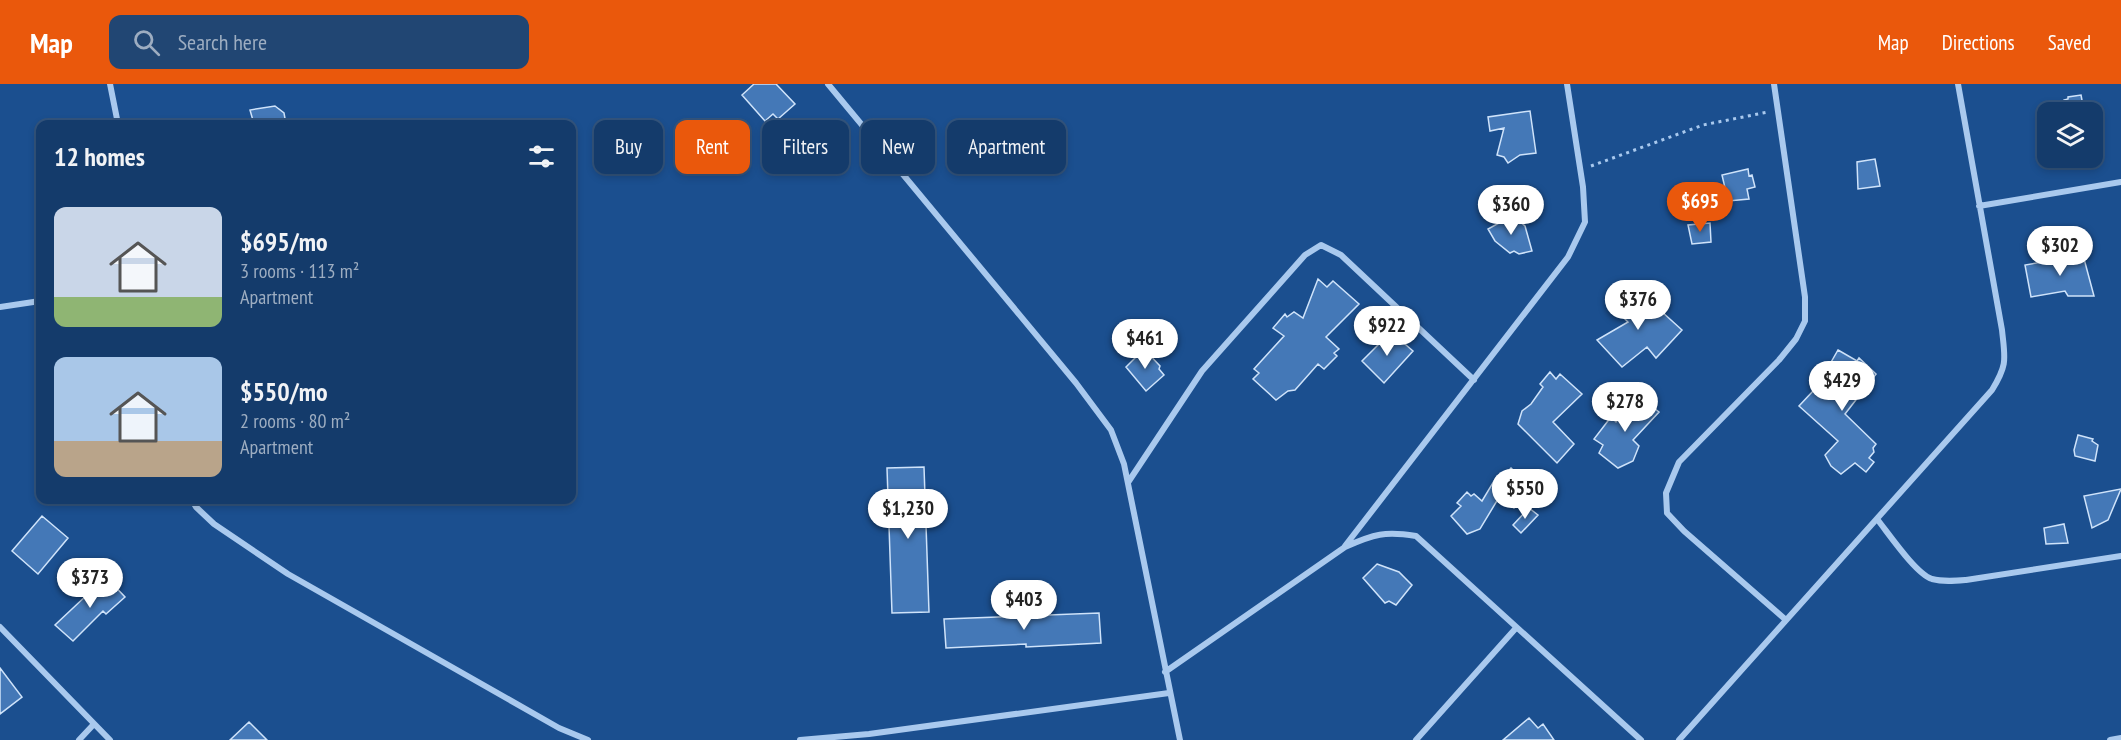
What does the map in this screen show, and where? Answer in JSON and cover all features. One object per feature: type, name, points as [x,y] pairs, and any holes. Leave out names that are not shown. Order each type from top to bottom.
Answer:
[{"type":"street","points":[[110,84],[117,120]]},
{"type":"street","points":[[828,84],[1111,430],[1129,481],[1180,740]]},
{"type":"street","points":[[1345,547],[1568,257],[1585,222],[1581,170],[1567,84]]},
{"type":"street","points":[[1774,84],[1805,297],[1805,321],[1796,339],[1779,360],[1679,462],[1666,493],[1667,513],[1672,519],[1786,620]]},
{"type":"street","points":[[1679,740],[1992,390],[2002,373],[2005,360],[2002,330],[1958,84]]},
{"type":"street","points":[[1979,206],[2121,182]]},
{"type":"street","points":[[1129,481],[1202,371],[1305,255],[1321,245],[1341,255],[1474,380]]},
{"type":"street","points":[[0,308],[36,302]]},
{"type":"street","points":[[194,504],[214,524],[288,574],[559,728],[588,740]]},
{"type":"street","points":[[1877,519],[1919,572],[1931,579],[1966,580],[2121,556]]},
{"type":"street","points":[[1165,672],[1345,547],[1370,536],[1393,532],[1416,536],[1641,740]]},
{"type":"street","points":[[0,627],[110,740]]},
{"type":"street","points":[[1416,740],[1516,628]]},
{"type":"street","points":[[800,740],[869,737],[1169,693]]},
{"type":"street","points":[[79,740],[94,724]]},
{"type":"street","points":[[2110,740],[2121,738]]},
{"type":"path","points":[[1581,170],[1703,125],[1778,110]]},
{"type":"building","points":[[754,84],[776,84],[795,104],[778,119],[773,114],[764,120],[742,95]]},
{"type":"building","points":[[2081,95],[2082,102],[2064,102],[2068,97]]},
{"type":"building","points":[[275,106],[284,113],[285,120],[253,120],[250,110]]},
{"type":"building","points":[[1530,111],[1536,153],[1520,155],[1508,163],[1504,157],[1497,155],[1504,128],[1490,131],[1488,117]]},
{"type":"building","points":[[1875,159],[1880,186],[1858,189],[1857,162]]},
{"type":"building","points":[[1748,169],[1755,187],[1747,189],[1749,199],[1728,201],[1722,175]]},
{"type":"building","points":[[1508,218],[1514,223],[1519,221],[1525,226],[1532,251],[1519,254],[1514,251],[1510,253],[1495,241],[1488,229]]},
{"type":"building","points":[[1710,223],[1711,242],[1692,244],[1688,225]]},
{"type":"building","points":[[2083,255],[2094,296],[2068,296],[2065,291],[2031,297],[2025,265]]},
{"type":"building","points":[[1318,279],[1327,287],[1333,281],[1359,304],[1326,337],[1339,349],[1334,353],[1337,356],[1324,369],[1318,364],[1295,390],[1288,391],[1276,400],[1253,379],[1259,373],[1254,369],[1284,336],[1273,328],[1285,314],[1287,317],[1294,312],[1303,318]]},
{"type":"building","points":[[1626,289],[1656,316],[1661,311],[1682,330],[1656,358],[1647,347],[1622,367],[1597,340],[1628,322],[1610,304]]},
{"type":"building","points":[[1391,332],[1413,351],[1384,383],[1362,361]]},
{"type":"building","points":[[1144,349],[1160,366],[1159,369],[1164,375],[1146,391],[1126,367]]},
{"type":"building","points":[[1838,350],[1857,361],[1859,358],[1876,374],[1845,414],[1876,444],[1869,458],[1874,462],[1866,472],[1855,463],[1841,474],[1831,466],[1825,455],[1838,441],[1799,406],[1829,374],[1826,371]]},
{"type":"building","points":[[1550,372],[1556,379],[1560,374],[1582,394],[1553,422],[1574,444],[1557,463],[1518,424],[1522,411],[1531,404],[1543,387],[1540,384]]},
{"type":"building","points":[[1639,396],[1659,412],[1633,440],[1639,446],[1633,461],[1618,468],[1599,453],[1603,445],[1594,439],[1611,417],[1616,422]]},
{"type":"building","points":[[2078,435],[2093,439],[2092,441],[2098,445],[2095,461],[2075,456],[2074,450]]},
{"type":"building","points":[[924,467],[929,612],[892,613],[887,468]]},
{"type":"building","points":[[1511,468],[1531,487],[1514,508],[1498,499],[1480,529],[1467,534],[1451,516],[1461,506],[1457,503],[1467,492],[1471,496],[1474,494],[1482,501],[1497,476],[1501,479]]},
{"type":"building","points":[[2121,489],[2108,520],[2092,528],[2084,496]]},
{"type":"building","points":[[1529,508],[1538,515],[1521,533],[1513,525]]},
{"type":"building","points":[[42,516],[68,538],[38,574],[12,551]]},
{"type":"building","points":[[2064,524],[2068,543],[2046,544],[2044,528]]},
{"type":"building","points":[[1377,564],[1399,572],[1412,585],[1396,605],[1389,601],[1385,603],[1363,578]]},
{"type":"building","points":[[106,577],[125,597],[106,614],[103,611],[73,641],[55,625]]},
{"type":"building","points":[[1099,613],[1101,643],[946,648],[944,619]]},
{"type":"building","points":[[0,668],[22,697],[0,714]]},
{"type":"building","points":[[1529,718],[1538,728],[1543,724],[1554,740],[1503,740]]},
{"type":"building","points":[[249,722],[267,740],[230,740]]}]
